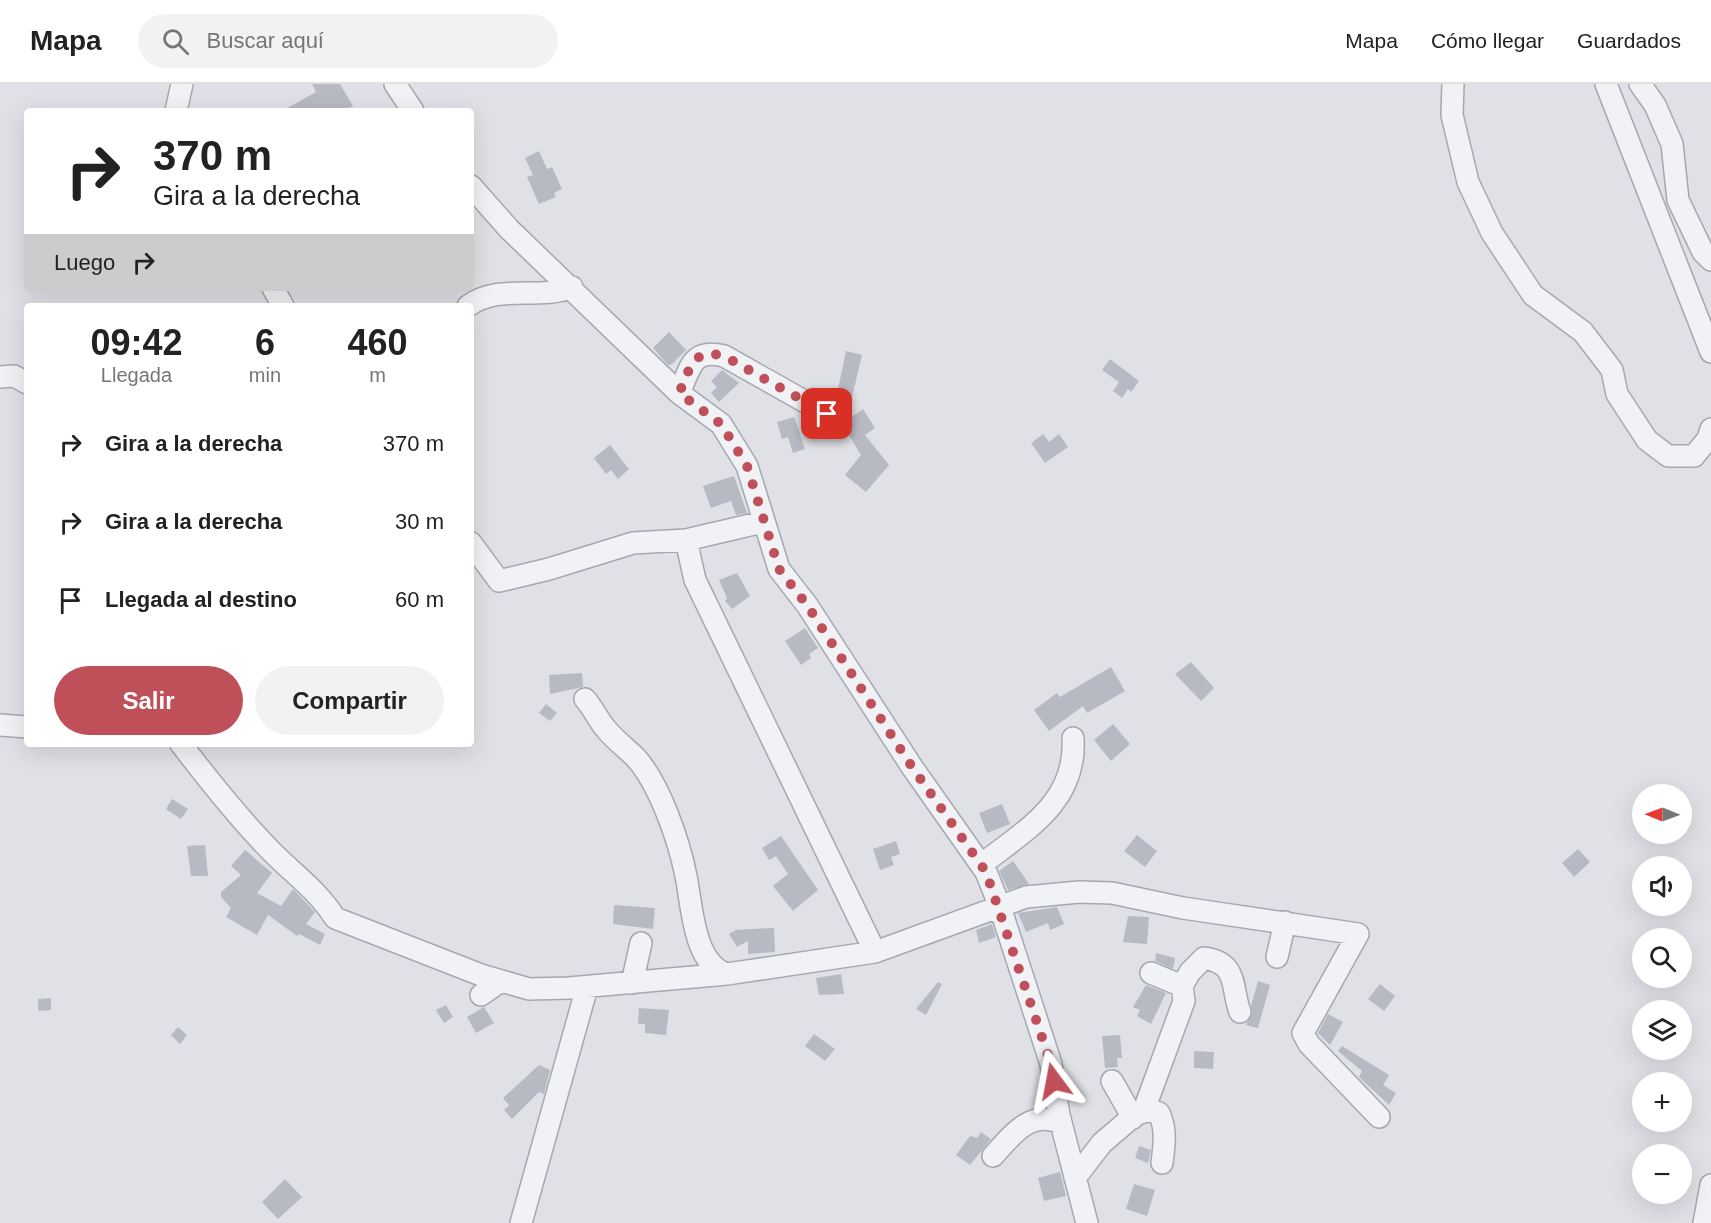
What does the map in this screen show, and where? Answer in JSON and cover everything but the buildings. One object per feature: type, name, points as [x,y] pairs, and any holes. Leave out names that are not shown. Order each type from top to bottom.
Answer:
[{"type":"street","points":[[177,108],[183,84]]},
{"type":"street","points":[[395,84],[412,108]]},
{"type":"street","points":[[1453,84],[1452,115],[1468,182],[1492,233],[1533,295],[1584,332],[1612,370],[1617,394],[1647,440],[1668,456],[1694,456],[1708,439],[1711,429]]},
{"type":"street","points":[[1606,84],[1711,352]]},
{"type":"street","points":[[1640,84],[1655,105],[1672,144],[1678,200],[1703,252],[1711,260]]},
{"type":"street","points":[[474,189],[509,229],[572,287],[679,393],[721,424],[747,466],[779,569],[807,605],[912,767],[981,865],[1000,907],[1051,1064],[1061,1123],[1087,1223]]},
{"type":"street","points":[[474,303],[487,296],[519,292],[560,292],[572,287]]},
{"type":"street","points":[[679,393],[695,358],[714,353],[724,356],[827,414],[836,427]]},
{"type":"street","points":[[0,377],[14,376],[24,381]]},
{"type":"street","points":[[474,547],[499,581],[549,570],[633,543],[686,540],[763,522]]},
{"type":"street","points":[[686,540],[695,580],[875,952]]},
{"type":"street","points":[[585,699],[600,717],[607,731],[638,760],[651,780],[684,870],[697,937],[710,961],[720,972],[727,974]]},
{"type":"street","points":[[0,724],[24,728]]},
{"type":"street","points":[[981,865],[1022,837],[1063,791],[1070,778],[1073,738]]},
{"type":"street","points":[[183,747],[215,788],[273,852],[325,901],[335,918],[501,981],[529,989],[587,987],[727,974],[875,952],[1026,897],[1104,892],[1183,908],[1358,934],[1303,1034],[1309,1044],[1379,1117]]},
{"type":"street","points":[[1277,957],[1286,922]]},
{"type":"street","points":[[632,983],[641,943]]},
{"type":"street","points":[[1075,1178],[1102,1143],[1139,1114],[1184,1001],[1182,986],[1190,972],[1204,958],[1217,960],[1230,972],[1237,988],[1240,1012]]},
{"type":"street","points":[[1151,973],[1182,986]]},
{"type":"street","points":[[481,995],[501,981]]},
{"type":"street","points":[[521,1223],[587,987]]},
{"type":"street","points":[[1112,1081],[1139,1114]]},
{"type":"street","points":[[1139,1114],[1159,1113],[1165,1138],[1162,1164]]},
{"type":"street","points":[[993,1156],[1017,1129],[1027,1122],[1053,1120],[1061,1123]]},
{"type":"street","points":[[1704,1223],[1711,1185]]},
{"type":"route","points":[[827,414],[724,356],[714,353],[695,358],[679,393],[721,424],[747,466],[779,569],[807,605],[912,767],[986,872],[1000,907],[1051,1064],[1054,1081]]}]
